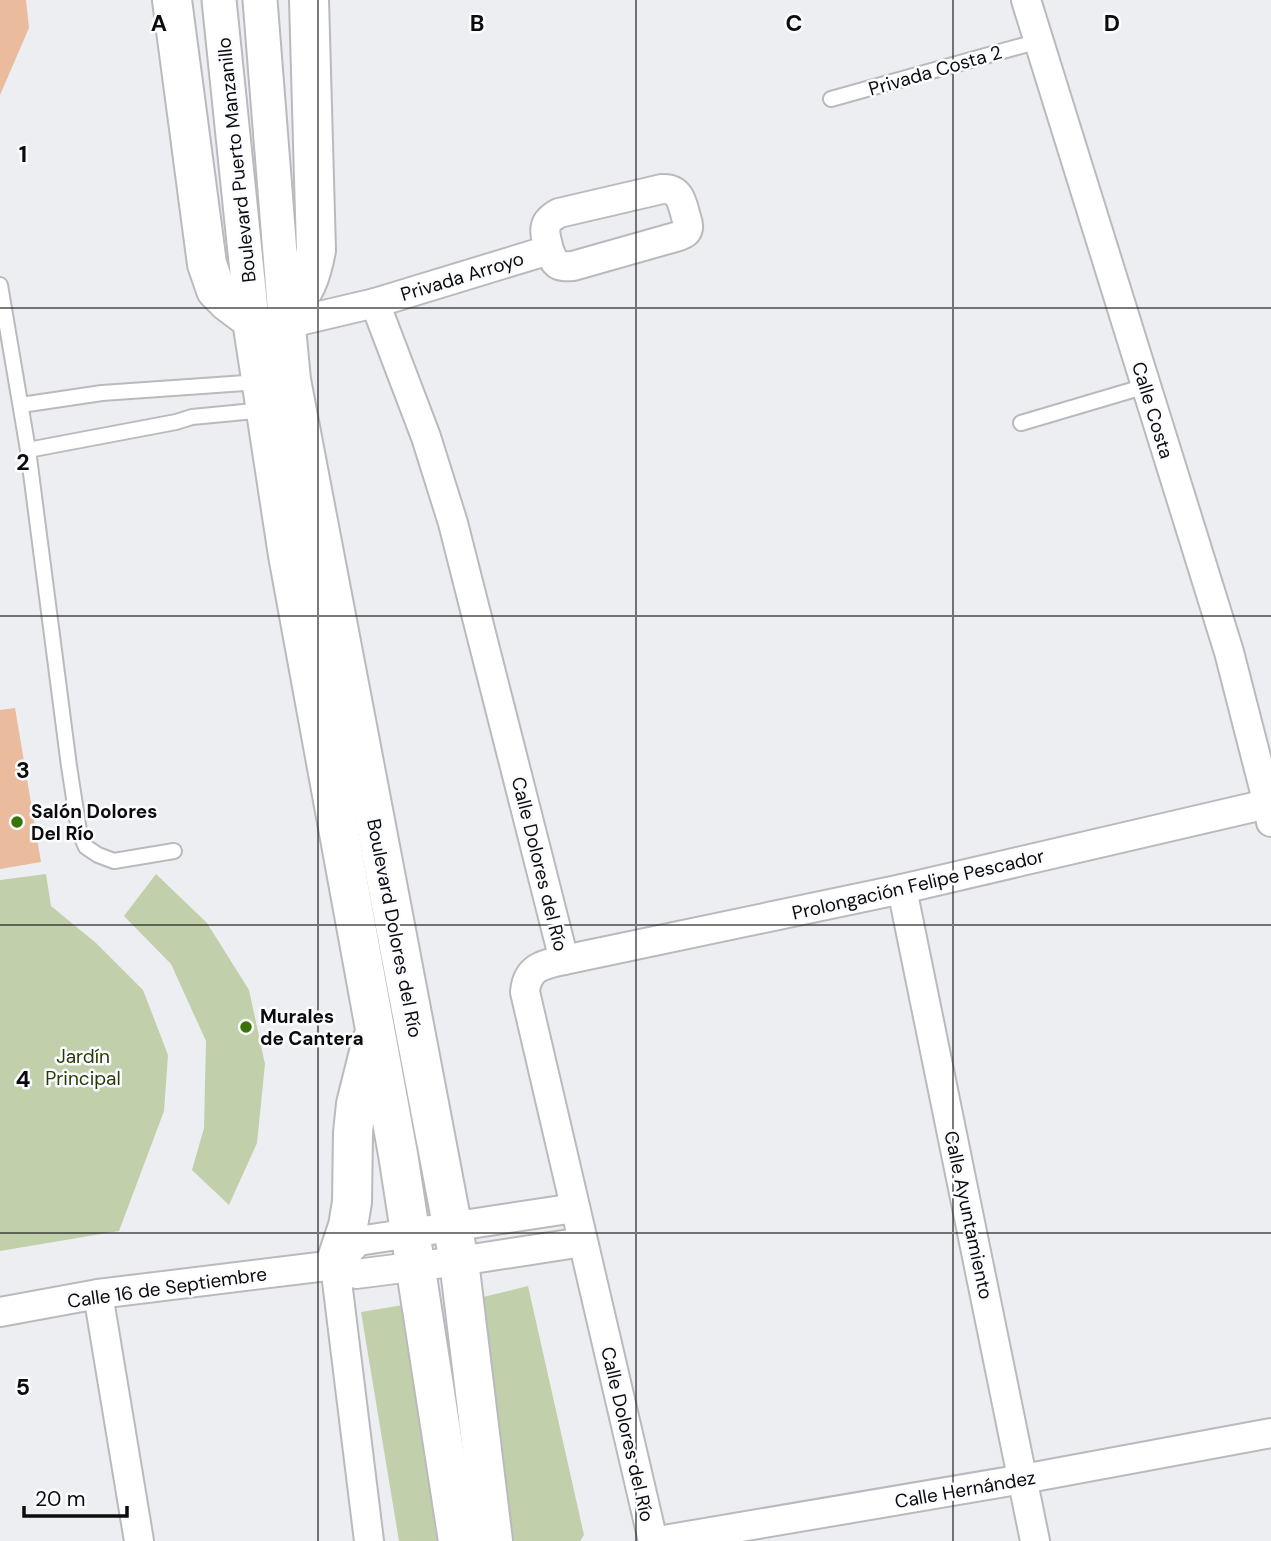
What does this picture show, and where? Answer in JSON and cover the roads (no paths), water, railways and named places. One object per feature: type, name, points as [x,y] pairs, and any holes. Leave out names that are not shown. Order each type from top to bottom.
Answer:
[{"type":"main road","points":[[172,0],[207,264],[216,290],[228,302],[274,320],[304,290],[311,275],[316,250],[310,0]]},
{"type":"main road","name":"Boulevard Dolores del Río","points":[[274,320],[288,555],[375,1028],[413,1249],[458,1541]]},
{"type":"main road","name":"Boulevard Dolores del Río","points":[[279,395],[456,1243],[493,1541]]},
{"type":"main road","points":[[335,1265],[348,1226],[352,1202],[356,1104],[375,1028]]},
{"type":"street","name":"Boulevard Puerto Manzanillo","points":[[219,0],[274,320]]},
{"type":"street","name":"Boulevard Puerto Manzanillo","points":[[260,0],[274,320]]},
{"type":"street","name":"Calle Costa","points":[[1026,0],[1229,652],[1270,810]]},
{"type":"street","name":"Privada Arroyo","points":[[662,188],[671,188],[676,192],[688,222],[688,229],[680,236],[573,267],[559,266],[554,262],[549,250],[544,230],[551,218],[559,213],[662,188]]},
{"type":"street","name":"Privada Arroyo","points":[[375,303],[549,250]]},
{"type":"street","points":[[274,320],[375,303]]},
{"type":"street","name":"Calle Dolores del Río","points":[[375,303],[425,437],[453,523],[564,960],[542,965],[532,973],[526,983],[525,992],[656,1541]]},
{"type":"street","name":"Prolongación Felipe Pescador","points":[[564,960],[1270,810]]},
{"type":"street","name":"Calle Ayuntamiento","points":[[902,889],[1035,1541]]},
{"type":"street","points":[[456,1243],[575,1208]]},
{"type":"street","points":[[369,1541],[335,1265],[358,1241],[413,1249],[456,1243],[583,1242]]},
{"type":"street","name":"Calle 16 de Septiembre","points":[[0,1312],[98,1294],[335,1265]]},
{"type":"street","points":[[98,1294],[139,1541]]},
{"type":"street","name":"Calle Hernández","points":[[656,1541],[1023,1479],[1271,1433]]},
{"type":"lane","name":"Privada Costa 2","points":[[831,99],[1038,41]]},
{"type":"lane","points":[[0,285],[28,450],[79,831],[86,847],[114,861],[174,852]]},
{"type":"lane","points":[[1021,424],[1146,386]]},
{"type":"lane","points":[[21,405],[102,393],[279,395]]},
{"type":"lane","points":[[28,450],[176,422],[279,395]]},
{"type":"place","name":"Salón Dolores Del Río","points":[[17,822]]},
{"type":"place","name":"Murales de Cantera","points":[[246,1027]]},
{"type":"park label","name":"Jardín Principal","points":[[83,1067]]}]
